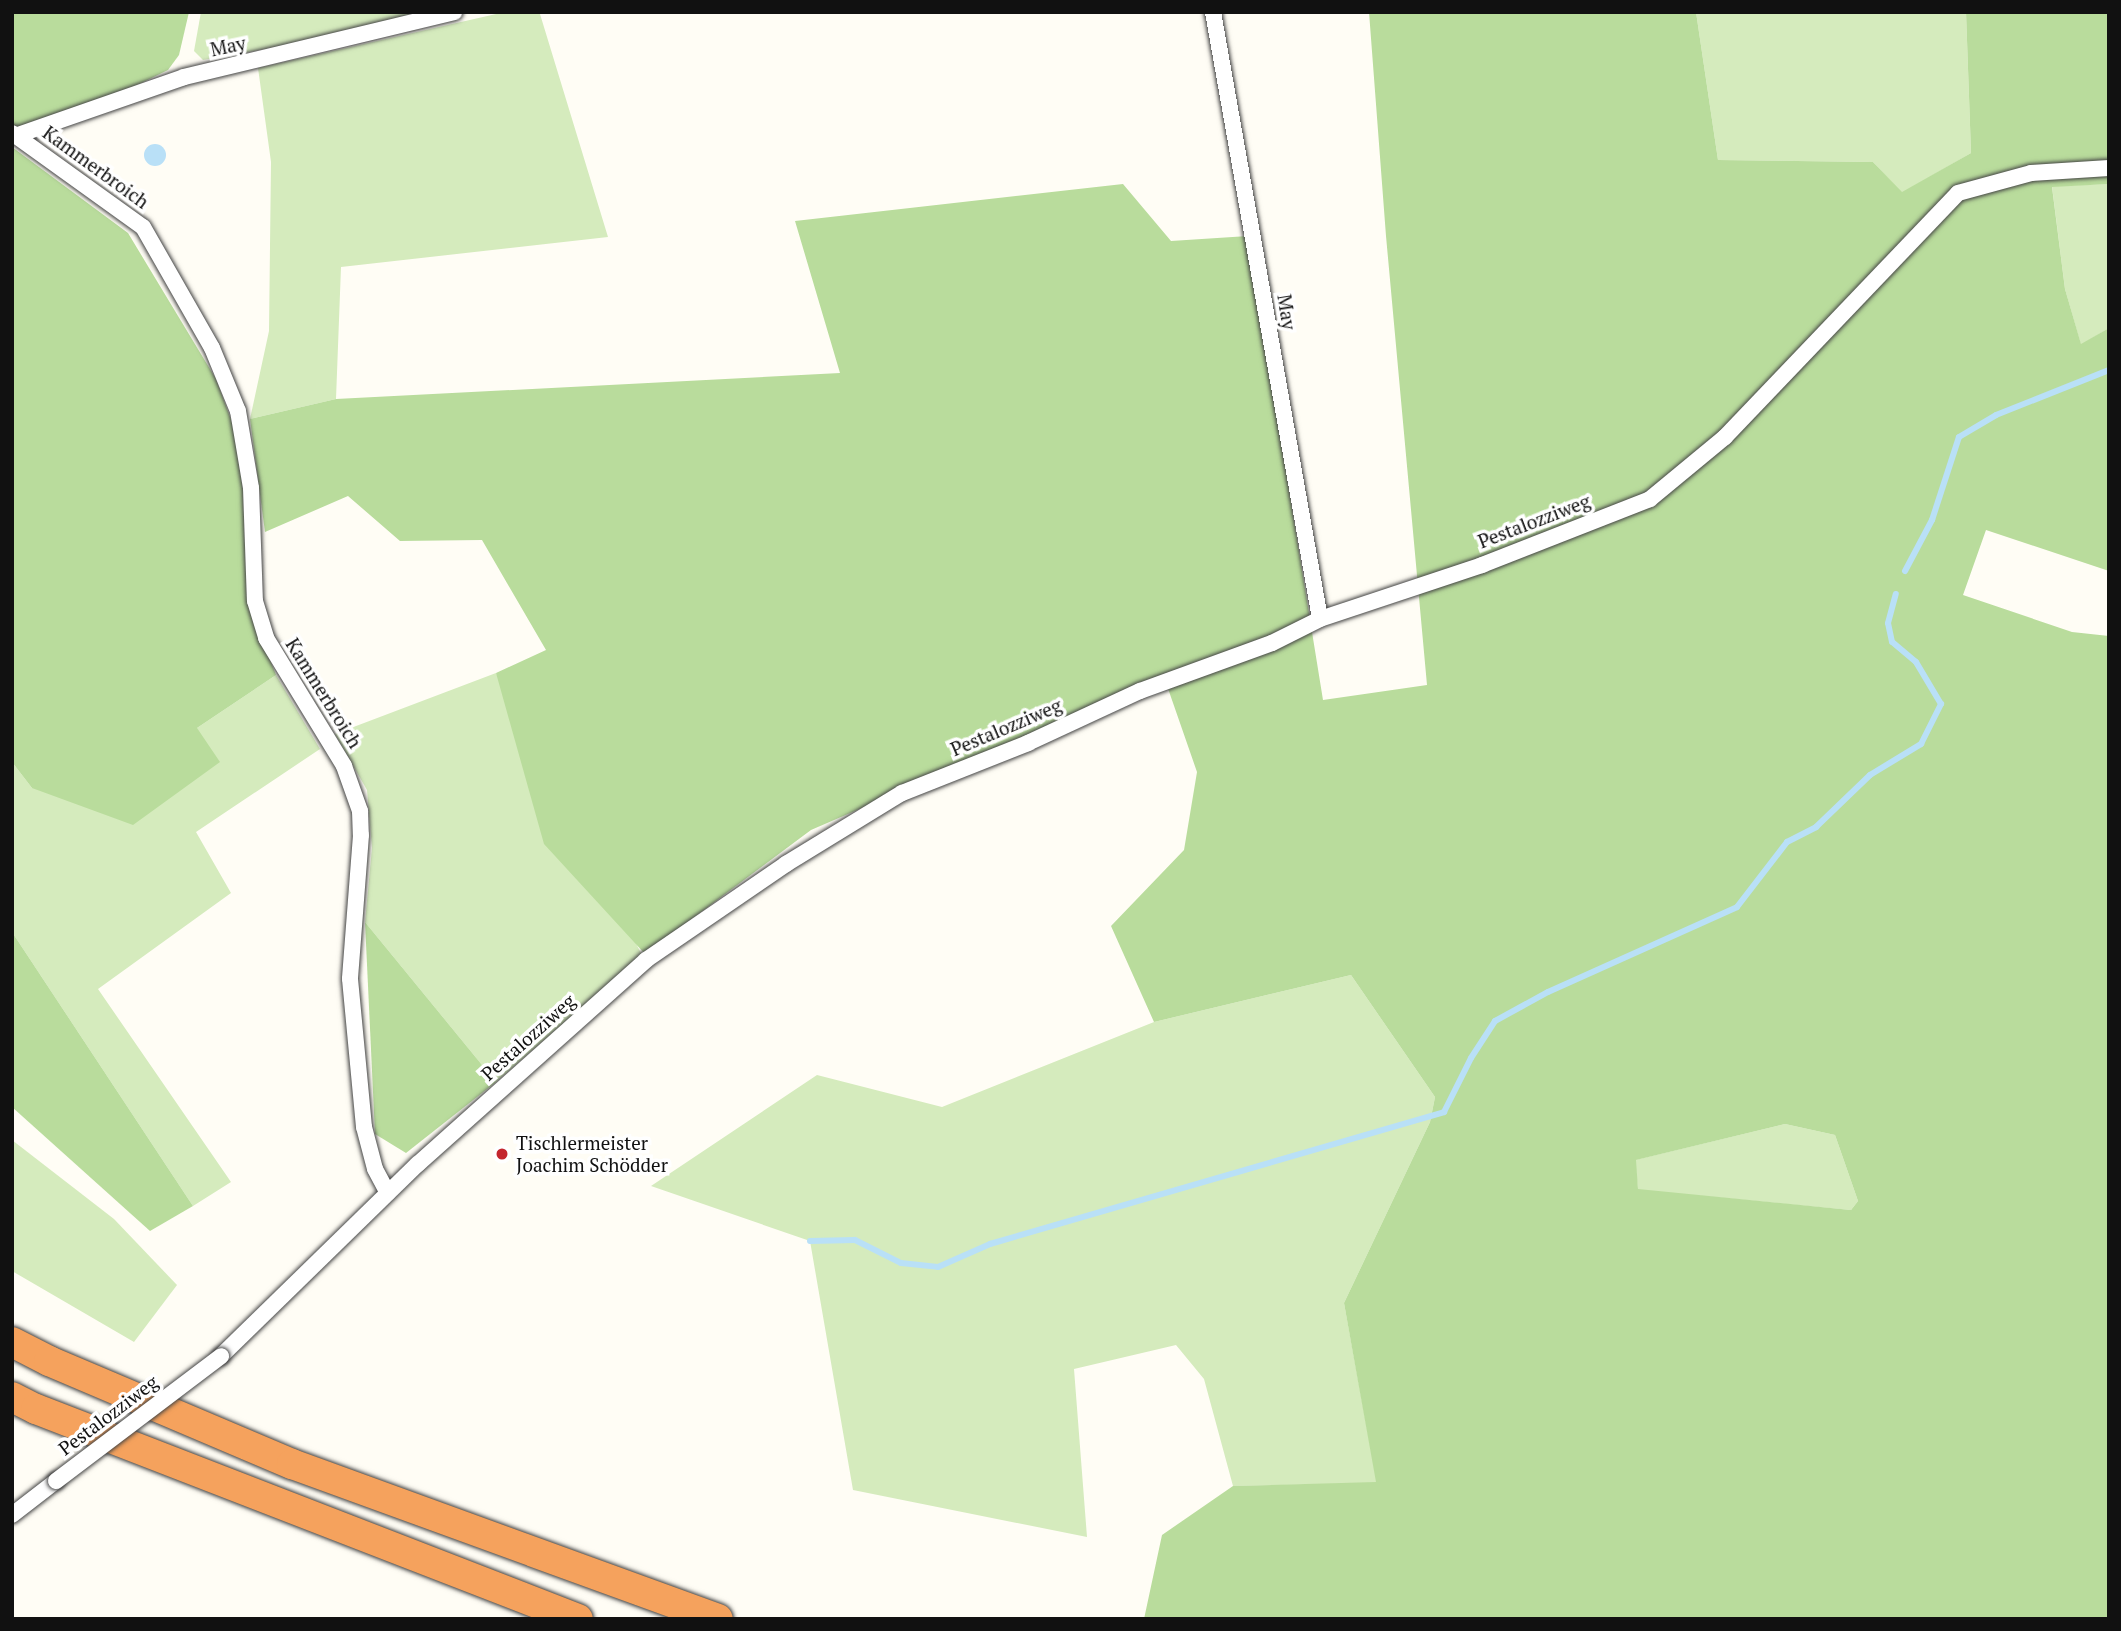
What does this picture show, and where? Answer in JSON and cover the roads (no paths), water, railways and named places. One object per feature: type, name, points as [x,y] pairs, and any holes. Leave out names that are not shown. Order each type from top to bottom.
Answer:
[{"type":"highway","points":[[12,1342],[49,1361],[292,1464],[718,1619]]},
{"type":"highway","points":[[12,1397],[36,1409],[578,1619]]},
{"type":"street","name":"May","points":[[14,134],[184,77],[454,12]]},
{"type":"street","name":"May","points":[[1213,12],[1320,619]]},
{"type":"street","name":"Kammerbroich","points":[[14,134],[143,227],[212,348],[238,411],[251,488],[255,601],[258,613],[274,656],[344,766],[360,811],[361,835],[350,979],[364,1127],[375,1169],[388,1193]]},
{"type":"street","name":"Pestalozziweg","points":[[12,1515],[221,1356],[388,1193],[646,960],[786,864],[902,793],[1028,743],[1140,691],[1272,643],[1320,619],[1482,565],[1650,499],[1724,437],[1958,193],[2031,173],[2109,168]]},
{"type":"water","points":[[155,144],[163,147],[166,155],[163,163],[155,166],[147,163],[144,155],[147,147]]},
{"type":"waterway","points":[[1905,571],[1932,520],[1959,437],[1996,415],[2109,370]]},
{"type":"waterway","points":[[810,1241],[855,1240],[901,1263],[938,1267],[990,1244],[1444,1112],[1471,1058],[1495,1021],[1548,992],[1737,907],[1787,842],[1816,827],[1870,775],[1921,744],[1941,704],[1916,662],[1892,642],[1888,623],[1896,594]]},
{"type":"place","name":"Tischlermeister Joachim Schödder","points":[[502,1154]]}]
